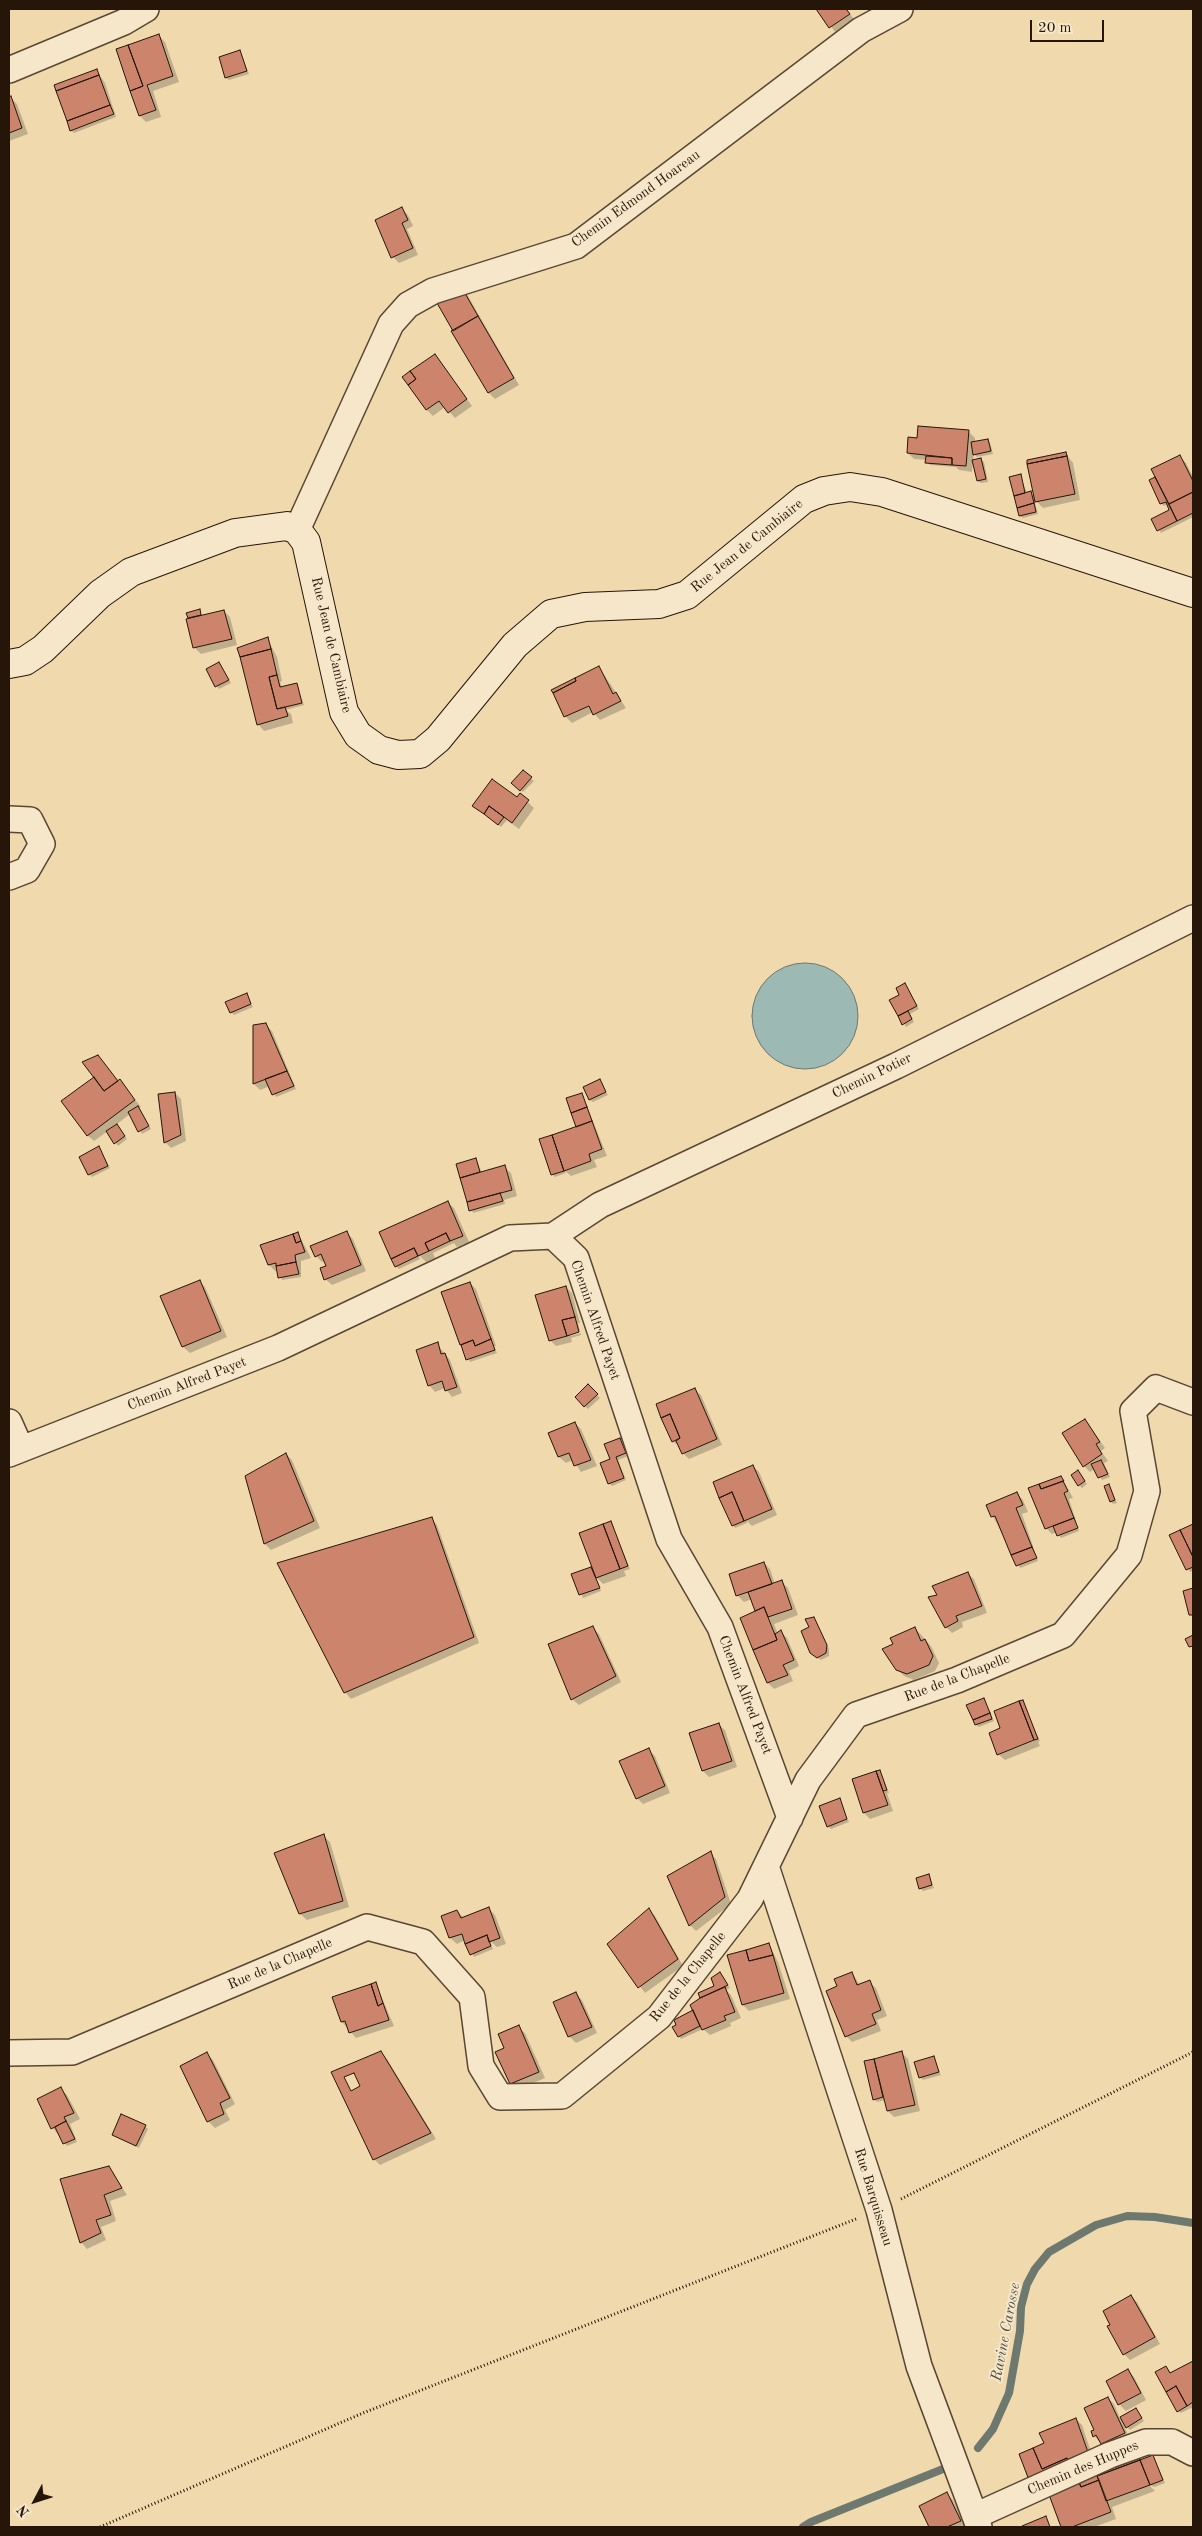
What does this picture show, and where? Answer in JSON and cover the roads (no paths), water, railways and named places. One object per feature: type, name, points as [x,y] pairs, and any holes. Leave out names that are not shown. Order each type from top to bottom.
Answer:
[{"type":"main road","name":"Rue Jean de Cambiaire","points":[[298,530],[306,542],[311,558],[344,712],[358,735],[379,750],[398,755],[420,754],[438,739],[515,645],[551,614],[585,607],[658,604],[687,595],[804,498],[824,491],[850,487],[882,492],[1193,593]]},
{"type":"main road","points":[[9,664],[25,661],[44,649],[100,594],[131,572],[235,533],[287,526],[298,530]]},
{"type":"street","points":[[9,70],[124,22],[146,9]]},
{"type":"street","name":"Chemin Edmond Hoareau","points":[[298,530],[391,324],[408,305],[433,292],[576,246],[861,30],[900,9]]},
{"type":"street","points":[[9,819],[30,820],[42,844],[27,870],[9,876]]},
{"type":"street","name":"Chemin Potier","points":[[553,1236],[600,1204],[896,1066],[1193,918]]},
{"type":"street","name":"Chemin Alfred Payet","points":[[15,1451],[278,1348],[510,1238],[553,1236],[576,1258],[669,1539],[720,1627],[790,1818]]},
{"type":"street","name":"Rue de la Chapelle","points":[[9,2052],[72,2052],[367,1927],[423,1942],[472,1997],[481,2066],[500,2097],[562,2096],[659,2017],[750,1899],[808,1780],[856,1714],[957,1680],[1063,1635],[1129,1555],[1147,1491],[1133,1411],[1156,1388],[1193,1402]]},
{"type":"street","points":[[9,1422],[15,1451]]},
{"type":"street","name":"Rue Barquisseau","points":[[766,1866],[879,2210],[919,2366],[977,2522]]},
{"type":"street","name":"Chemin des Huppes","points":[[977,2522],[1110,2455],[1146,2442],[1172,2442],[1193,2453]]},
{"type":"water","points":[[805,963],[825,967],[842,979],[854,996],[858,1016],[854,1036],[842,1053],[825,1065],[805,1069],[785,1065],[768,1053],[756,1036],[752,1016],[756,996],[768,979],[785,967]]},
{"type":"waterway","name":"Ravine Carosse","points":[[978,2448],[993,2429],[1009,2393],[1020,2331],[1021,2307],[1027,2284],[1035,2269],[1049,2252],[1096,2225],[1127,2216],[1155,2217],[1193,2223]]},
{"type":"waterway","name":"Ravine Carosse","points":[[803,2527],[811,2522],[943,2469]]}]
